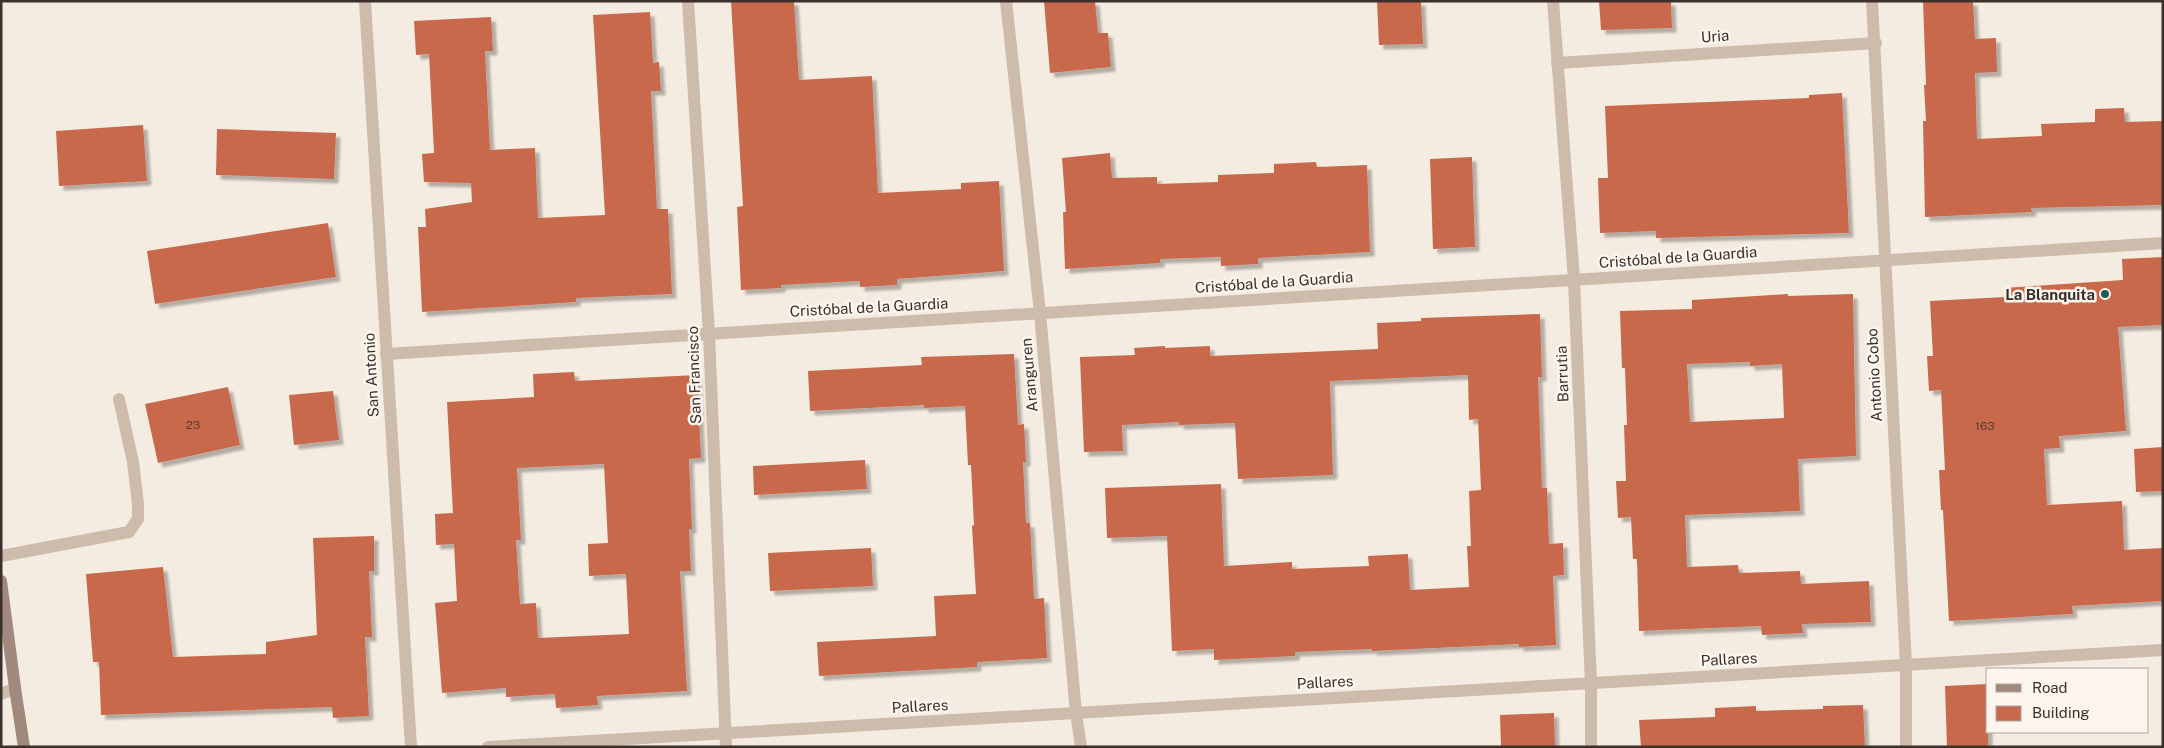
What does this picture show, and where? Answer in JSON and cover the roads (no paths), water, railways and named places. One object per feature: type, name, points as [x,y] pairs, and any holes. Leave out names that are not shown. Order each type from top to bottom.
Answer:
[{"type":"main road","points":[[1,581],[24,747]]},
{"type":"street","name":"San Antonio","points":[[366,1],[410,747]]},
{"type":"street","name":"San Francisco","points":[[688,1],[709,334],[726,747]]},
{"type":"street","name":"Aranguren","points":[[1006,1],[1040,313],[1076,713],[1081,747]]},
{"type":"street","name":"Barrutia","points":[[1553,1],[1574,280],[1591,684],[1591,747]]},
{"type":"street","name":"Antonio Cobo","points":[[1872,1],[1876,43],[1884,260],[1906,665],[1906,747]]},
{"type":"street","name":"Uria","points":[[1557,63],[1876,43]]},
{"type":"street","name":"Cristóbal de la Guardia","points":[[386,354],[2163,243]]},
{"type":"street","points":[[1,556],[129,532],[138,519],[138,504],[133,462],[119,399]]},
{"type":"street","name":"Pallares","points":[[488,747],[2163,650]]},
{"type":"street","points":[[1,694],[15,688]]},
{"type":"place","name":"La Blanquita","points":[[2105,294]]}]
